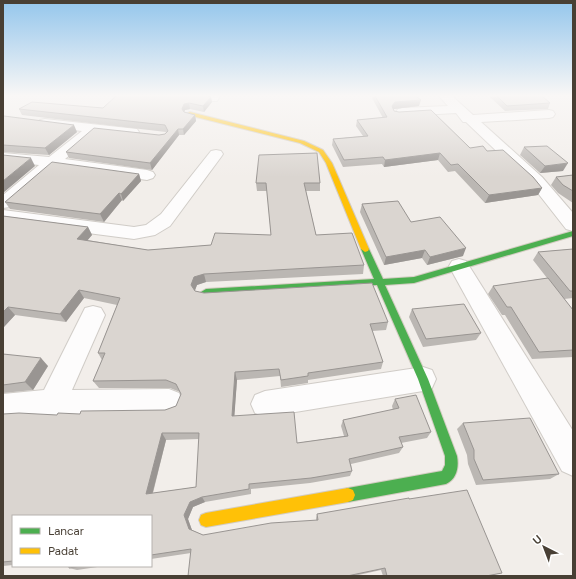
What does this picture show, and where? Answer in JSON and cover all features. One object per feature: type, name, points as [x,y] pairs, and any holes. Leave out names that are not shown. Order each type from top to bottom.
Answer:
[{"type":"street","points":[[48,123],[146,134]]},
{"type":"street","points":[[206,520],[446,477],[451,472],[453,465],[423,378],[379,281],[331,169],[328,158],[315,147],[302,142],[226,123]]},
{"type":"street","points":[[473,123],[544,180],[573,225]]},
{"type":"street","points":[[3,204],[94,128]]},
{"type":"street","points":[[3,216],[134,233],[147,232],[158,227],[167,218],[216,154]]},
{"type":"street","points":[[3,157],[147,175]]},
{"type":"street","points":[[206,292],[414,280],[573,233]]},
{"type":"street","points":[[459,266],[573,460]]},
{"type":"street","points":[[52,403],[92,315]]},
{"type":"street","points":[[265,404],[423,378]]},
{"type":"street","points":[[3,407],[52,403],[169,402]]},
{"type":"building","points":[[3,123],[59,123],[74,125],[45,148],[3,145]]},
{"type":"building","points":[[147,123],[188,123],[183,129],[178,129],[150,163],[66,152],[94,128],[159,135],[165,134],[168,131],[165,125]]},
{"type":"building","points":[[359,123],[444,123],[470,148],[483,146],[487,151],[503,150],[533,177],[542,188],[489,195],[458,164],[451,165],[440,153],[385,160],[383,157],[344,160],[333,139],[368,136]]},
{"type":"building","points":[[547,146],[568,163],[545,166],[524,147]]},
{"type":"building","points":[[317,153],[320,183],[304,183],[316,235],[352,233],[364,265],[204,274],[194,277],[191,285],[195,291],[204,293],[372,283],[388,322],[370,324],[383,362],[308,373],[308,376],[281,380],[279,369],[235,372],[232,416],[294,412],[297,443],[348,436],[343,420],[399,408],[395,399],[416,395],[431,432],[399,437],[403,447],[349,459],[352,471],[311,478],[249,484],[249,489],[202,497],[190,502],[184,515],[189,529],[203,535],[271,523],[318,520],[317,514],[409,498],[467,490],[502,573],[486,576],[387,576],[385,568],[347,576],[188,576],[191,549],[152,555],[152,515],[12,515],[12,561],[3,562],[3,414],[19,413],[57,415],[58,413],[80,414],[81,411],[165,410],[176,406],[181,394],[176,384],[166,380],[93,381],[105,353],[98,353],[120,298],[79,290],[60,314],[8,307],[3,312],[3,216],[88,227],[77,239],[148,250],[211,245],[215,233],[271,235],[266,183],[256,183],[259,155]],"holes":[[[162,433],[199,433],[196,487],[146,494]]]},
{"type":"building","points":[[3,155],[31,158],[3,181]]},
{"type":"building","points":[[52,162],[139,174],[100,214],[5,202]]},
{"type":"building","points":[[573,175],[573,191],[563,185],[556,177]]},
{"type":"building","points":[[398,201],[411,222],[440,217],[466,248],[430,257],[425,250],[386,257],[362,204]]},
{"type":"building","points":[[573,249],[573,291],[570,291],[538,252]]},
{"type":"building","points":[[548,278],[573,310],[573,350],[539,352],[511,307],[507,307],[493,286]]},
{"type":"building","points":[[464,304],[481,333],[426,339],[412,309]]},
{"type":"building","points":[[3,354],[41,358],[25,382],[3,385]]},
{"type":"building","points":[[530,418],[559,474],[483,480],[474,459],[474,450],[463,423]]},
{"type":"traffic: fast","points":[[206,292],[414,280],[573,233]]},
{"type":"traffic: fast","points":[[348,495],[446,477],[450,472],[452,465],[451,456],[423,379],[365,249]]},
{"type":"traffic: slow","points":[[226,123],[302,142],[321,151],[329,163],[365,249]]},
{"type":"traffic: slow","points":[[206,520],[348,495]]}]
